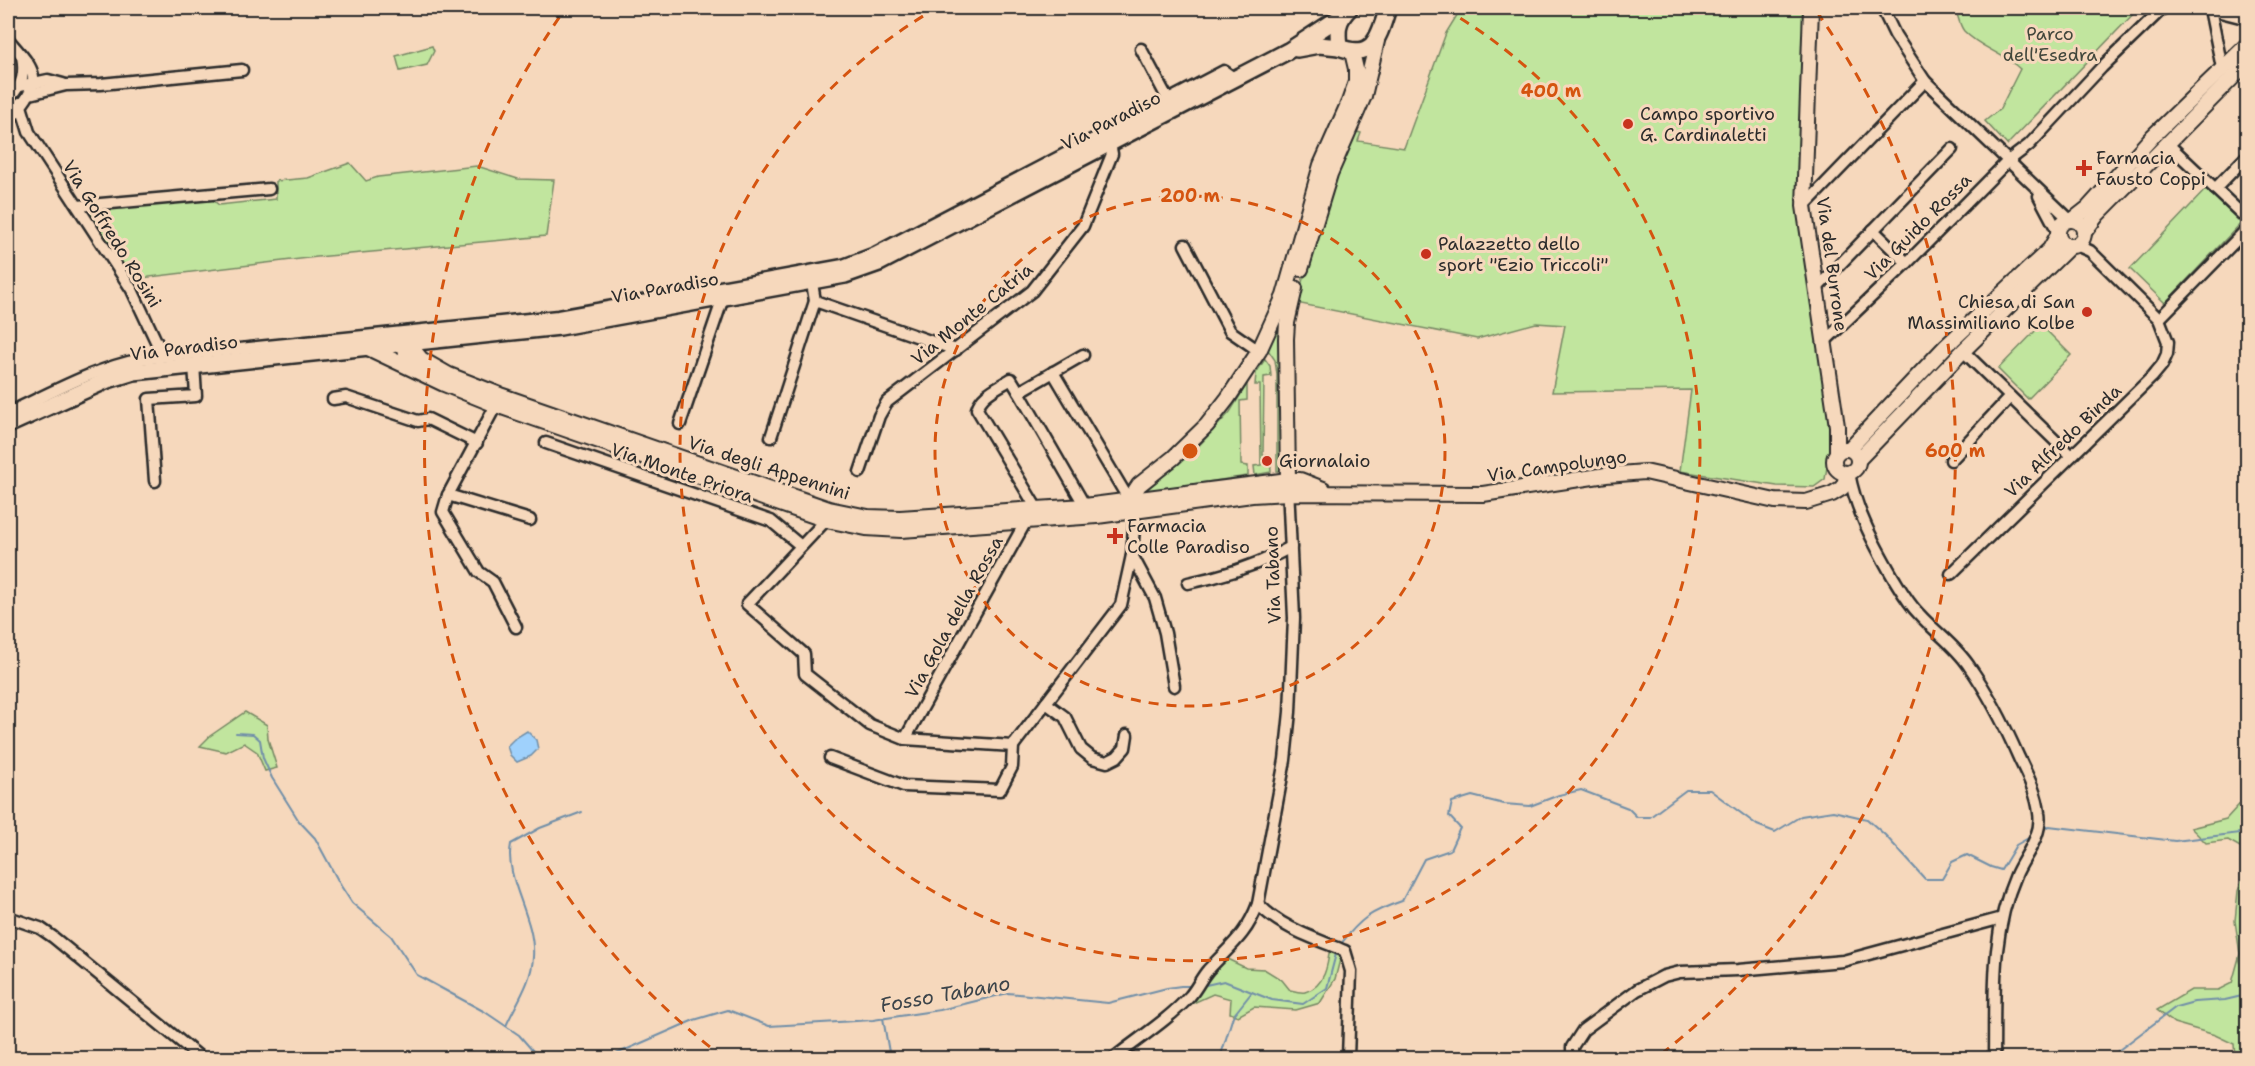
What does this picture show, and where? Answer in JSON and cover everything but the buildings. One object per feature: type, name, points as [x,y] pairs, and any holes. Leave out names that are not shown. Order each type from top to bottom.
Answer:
[{"type":"main road","points":[[1288,51],[1318,45],[1346,50],[1365,50],[1377,41],[1388,8]]},
{"type":"main road","points":[[1345,12],[1337,32],[1346,50]]},
{"type":"main road","points":[[1288,51],[1345,12]]},
{"type":"main road","name":"Via Paradiso","points":[[8,425],[108,380],[134,372],[194,364],[436,341],[723,298],[845,275],[879,263],[1109,137],[1171,105],[1235,79],[1288,51]]},
{"type":"street","name":"Via del Burrone","points":[[1811,8],[1804,206],[1837,426],[1843,451]]},
{"type":"street","points":[[1882,8],[1895,35],[1925,81],[2037,191],[2081,224],[2079,240]]},
{"type":"street","name":"Via Guido Rossa","points":[[1824,342],[1907,264],[2008,161],[2029,145],[2102,67],[2163,8]]},
{"type":"street","points":[[2222,68],[2208,8],[2247,19]]},
{"type":"street","points":[[8,39],[33,69],[48,80],[66,85]]},
{"type":"street","name":"Via Tabano","points":[[1114,1059],[1192,994],[1201,979],[1234,945],[1252,920],[1258,904],[1285,760],[1290,712],[1294,618],[1288,486],[1286,339],[1292,298],[1330,174],[1364,96],[1377,41]]},
{"type":"street","points":[[1994,1059],[1994,966],[2002,918],[2015,876],[2032,846],[2040,815],[2033,791],[2007,732],[1969,666],[1954,647],[1918,614],[1906,598],[1872,540],[1843,471],[1834,459],[1946,346],[2050,249],[2061,224],[2088,208],[2153,136],[2247,44]]},
{"type":"street","points":[[1141,49],[1171,105]]},
{"type":"street","points":[[830,758],[904,786],[1000,790],[1012,767],[1014,746],[1121,605],[1132,555],[1132,506],[1139,485],[1173,458],[1207,426],[1259,351],[1284,296],[1321,165],[1356,82],[1356,69],[1346,50]]},
{"type":"street","points":[[21,106],[19,100],[9,97],[20,86],[24,76],[22,56]]},
{"type":"street","points":[[1858,460],[1963,351],[2079,240],[2167,143],[2247,62]]},
{"type":"street","points":[[8,114],[16,113],[30,94],[34,82],[33,69]]},
{"type":"street","points":[[30,94],[66,85],[101,84],[242,70]]},
{"type":"street","points":[[20,86],[48,80]]},
{"type":"street","points":[[1804,206],[1925,81]]},
{"type":"street","name":"Via Goffredo Rosini","points":[[21,106],[29,132]]},
{"type":"street","name":"Via Goffredo Rosini","points":[[8,114],[29,132],[132,290],[163,356]]},
{"type":"street","points":[[8,413],[122,363],[163,356],[559,322],[843,265],[875,253],[1109,137]]},
{"type":"street","name":"Via Monte Catria","points":[[860,472],[879,416],[887,402],[1032,291],[1044,279],[1083,225],[1113,154],[1109,137]]},
{"type":"street","points":[[2167,143],[2247,220]]},
{"type":"street","points":[[1816,289],[1952,149]]},
{"type":"street","points":[[2215,189],[2247,155]]},
{"type":"street","points":[[78,206],[269,189]]},
{"type":"street","points":[[2037,191],[2062,243],[2079,240]]},
{"type":"street","points":[[2079,240],[2159,319],[2247,228]]},
{"type":"street","points":[[1873,230],[1907,264]]},
{"type":"street","points":[[1185,245],[1230,331],[1259,351]]},
{"type":"street","points":[[771,437],[815,301],[812,282]]},
{"type":"street","points":[[680,424],[723,298]]},
{"type":"street","points":[[815,301],[956,350]]},
{"type":"street","name":"Via Alfredo Binda","points":[[1951,574],[2162,365],[2167,354],[2168,342],[2159,319]]},
{"type":"street","points":[[432,366],[430,357],[436,341]]},
{"type":"street","points":[[410,344],[405,351],[405,358],[411,366]]},
{"type":"street","name":"Via degli Appennini","points":[[410,344],[421,359],[432,366],[500,395],[866,528],[901,530],[1085,506],[1132,506]]},
{"type":"street","name":"Via degli Appennini","points":[[368,348],[411,366],[444,384],[496,405],[827,514]]},
{"type":"street","points":[[1963,351],[2071,456]]},
{"type":"street","points":[[1019,392],[1083,355]]},
{"type":"street","points":[[155,481],[149,399],[196,396],[194,364]]},
{"type":"street","points":[[1053,372],[1132,506]]},
{"type":"street","points":[[1030,514],[977,409],[986,394],[1011,379],[1085,506]]},
{"type":"street","points":[[333,399],[346,397],[418,421],[428,419],[477,443]]},
{"type":"street","points":[[1951,460],[2010,397]]},
{"type":"street","points":[[496,405],[448,495],[443,512],[478,572],[493,582],[516,627]]},
{"type":"street","name":"Via Monte Priora","points":[[546,443],[771,521],[801,546]]},
{"type":"street","points":[[1843,451],[1856,453],[1858,460],[1857,467],[1843,471]]},
{"type":"street","name":"Via Campolungo","points":[[1288,486],[1300,480],[1332,492],[1483,494],[1606,475],[1645,472],[1775,501],[1806,502],[1820,497],[1843,471]]},
{"type":"street","name":"Via degli Appennini","points":[[1030,514],[1132,506],[1288,486]]},
{"type":"street","points":[[448,495],[530,520]]},
{"type":"street","points":[[827,514],[801,546],[747,604],[804,654],[805,674],[870,725],[904,739],[1014,746]]},
{"type":"street","name":"Via Gola della Rossa","points":[[904,739],[1030,514]]},
{"type":"street","points":[[1188,583],[1211,579],[1246,568],[1268,560],[1291,547]]},
{"type":"street","points":[[1132,555],[1155,597],[1165,633],[1174,686]]},
{"type":"street","points":[[1046,703],[1065,717],[1081,749],[1092,758],[1107,762],[1117,758],[1125,748],[1127,735]]},
{"type":"street","points":[[1258,904],[1267,914],[1284,925],[1345,951],[1351,971],[1348,1059]]},
{"type":"street","points":[[8,917],[40,928],[53,937],[201,1059]]},
{"type":"street","points":[[1572,1059],[1572,1047],[1583,1030],[1637,990],[1664,976],[1680,972],[1843,962],[2002,918]]},
{"type":"green space","points":[[1457,8],[1804,8],[1799,197],[1830,409],[1832,437],[1825,479],[1814,487],[1777,486],[1680,471],[1691,390],[1552,392],[1565,325],[1536,323],[1477,339],[1296,303],[1326,199],[1353,131],[1361,133],[1358,141],[1404,148],[1446,33],[1459,12]]},
{"type":"green space","name":"Parco dell'Esedra","points":[[1955,8],[2139,8],[2007,145],[1985,121],[2000,109],[2020,69],[1970,37],[1964,31]]},
{"type":"green space","points":[[432,46],[434,51],[427,65],[400,71],[396,56]]},
{"type":"green space","points":[[350,163],[366,181],[378,177],[477,166],[518,179],[554,180],[546,236],[317,257],[133,279],[87,209],[210,198],[219,205],[276,199],[276,181],[308,178]]},
{"type":"green space","points":[[2208,187],[2243,221],[2165,303],[2130,269]]},
{"type":"green space","points":[[1284,314],[1282,471],[1277,471],[1277,375],[1275,360],[1268,350]]},
{"type":"green space","points":[[2041,325],[2071,355],[2028,399],[1998,369]]},
{"type":"green space","points":[[1265,359],[1270,366],[1271,376],[1264,377],[1263,455],[1270,456],[1271,472],[1255,475],[1254,466],[1261,465],[1260,385],[1255,385],[1256,373]]},
{"type":"green space","points":[[1247,384],[1247,400],[1240,401],[1241,465],[1248,466],[1248,476],[1145,491],[1193,452],[1230,412]]},
{"type":"green space","points":[[245,712],[267,725],[268,739],[277,768],[265,771],[257,752],[244,743],[226,752],[200,746],[210,736]]},
{"type":"green space","points":[[2247,796],[2248,1058],[2235,1058],[2234,1044],[2215,1035],[2174,1023],[2157,1010],[2191,990],[2218,990],[2232,983],[2240,954],[2235,921],[2238,891],[2246,868],[2242,848],[2228,840],[2206,843],[2191,828],[2226,819]]},
{"type":"green space","points":[[1330,947],[1342,952],[1335,979],[1320,1003],[1296,1010],[1254,1007],[1238,1016],[1230,1013],[1231,999],[1213,994],[1191,1004],[1196,991],[1225,958],[1246,968],[1264,969],[1282,980],[1290,990],[1303,992],[1312,989],[1324,974]]},
{"type":"water","points":[[527,731],[536,740],[538,749],[531,756],[517,762],[510,755],[507,746]]},
{"type":"waterway","points":[[236,733],[253,734],[260,740],[263,758],[272,778],[299,821],[315,838],[352,903],[391,936],[417,975],[485,1012],[519,1035],[539,1058]]},
{"type":"waterway","name":"Fosso Tabano","points":[[1340,945],[1367,917],[1402,901],[1424,859],[1450,850],[1460,828],[1449,816],[1452,802],[1472,796],[1504,804],[1530,806],[1559,795],[1581,790],[1628,808],[1637,817],[1650,817],[1686,790],[1710,790],[1757,825],[1775,832],[1801,816],[1833,811],[1867,819],[1885,835],[1925,879],[1942,879],[1952,862],[1967,855],[2001,870],[2016,845],[2032,836]]},
{"type":"waterway","points":[[506,1026],[530,975],[533,957],[530,928],[512,871],[511,844],[540,828],[582,812]]},
{"type":"waterway","name":"Fosso Tabano","points":[[2042,830],[2049,826],[2175,841],[2248,832]]},
{"type":"waterway","name":"Fosso Tabano","points":[[1201,986],[1224,981],[1272,1000],[1303,1004],[1327,988],[1337,950]]},
{"type":"waterway","name":"Fosso Tabano","points":[[607,1058],[694,1020],[728,1010],[769,1026],[873,1020],[940,1010],[1008,993],[1108,1003],[1167,988],[1192,986]]},
{"type":"waterway","points":[[2100,1058],[2115,1053],[2176,1007],[2194,1002],[2225,1000],[2242,996],[2248,986]]},
{"type":"waterway","points":[[1220,1058],[1233,1016],[1252,992]]},
{"type":"waterway","points":[[883,1018],[890,1058]]},
{"type":"place","name":"Campo sportivo G. Cardinaletti","points":[[1628,124]]},
{"type":"place","name":"Farmacia Fausto Coppi","points":[[2084,168]]},
{"type":"place","name":"Palazzetto dello sport \"Ezio Triccoli\"","points":[[1426,254]]},
{"type":"place","name":"Chiesa di San Massimiliano Kolbe","points":[[2087,312]]},
{"type":"place","name":"Giornalaio","points":[[1267,461]]},
{"type":"place","name":"Farmacia Colle Paradiso","points":[[1115,536]]}]
